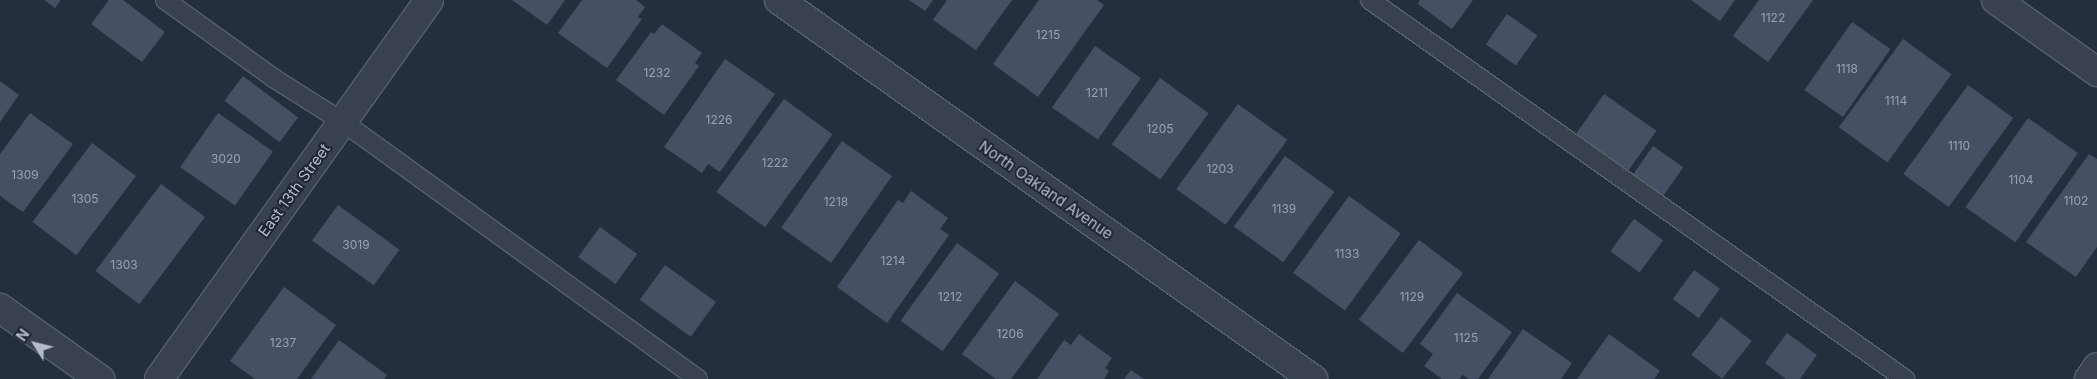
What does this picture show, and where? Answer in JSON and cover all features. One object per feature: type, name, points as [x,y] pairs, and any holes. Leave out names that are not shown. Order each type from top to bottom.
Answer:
[{"type":"street","name":"East 13th Street","points":[[159,379],[429,0]]},
{"type":"street","name":"North Oakland Avenue","points":[[779,0],[1313,379]]},
{"type":"street","points":[[1996,0],[2097,72]]},
{"type":"street","points":[[0,308],[100,379]]},
{"type":"street","points":[[2088,379],[2097,367]]},
{"type":"lane","points":[[165,0],[275,79],[343,122],[698,379]]},
{"type":"lane","points":[[1370,0],[1905,379]]},
{"type":"building","points":[[44,0],[61,0],[55,8]]},
{"type":"building","points":[[109,0],[123,0],[165,32],[142,62],[91,24]]},
{"type":"building","points":[[512,0],[565,0],[547,25]]},
{"type":"building","points":[[582,0],[636,0],[645,7],[638,17],[642,19],[607,68],[558,33]]},
{"type":"building","points":[[909,0],[933,0],[925,11]]},
{"type":"building","points":[[947,0],[1012,0],[976,50],[933,20]]},
{"type":"building","points":[[1039,0],[1097,0],[1104,5],[1038,97],[993,64]]},
{"type":"building","points":[[1420,0],[1473,0],[1452,29],[1418,4]]},
{"type":"building","points":[[1691,0],[1735,0],[1720,21]]},
{"type":"building","points":[[1759,0],[1813,0],[1768,62],[1733,36]]},
{"type":"building","points":[[1507,14],[1537,35],[1516,66],[1486,44]]},
{"type":"building","points":[[1852,22],[1891,49],[1843,117],[1804,90]]},
{"type":"building","points":[[662,24],[702,53],[695,63],[699,66],[664,115],[616,80],[651,32],[654,34]]},
{"type":"building","points":[[1903,39],[1952,74],[1887,162],[1839,127]]},
{"type":"building","points":[[1095,46],[1141,78],[1098,140],[1052,107]]},
{"type":"building","points":[[725,59],[775,94],[720,172],[708,164],[702,173],[664,147]]},
{"type":"building","points":[[243,76],[298,118],[279,142],[224,101]]},
{"type":"building","points":[[1160,78],[1209,113],[1160,180],[1112,144]]},
{"type":"building","points":[[0,81],[19,95],[0,122]]},
{"type":"building","points":[[1968,85],[2013,118],[1949,207],[1903,174]]},
{"type":"building","points":[[1604,94],[1656,131],[1628,171],[1576,134]]},
{"type":"building","points":[[784,99],[833,134],[765,227],[716,192]]},
{"type":"building","points":[[1238,104],[1287,140],[1226,225],[1176,189]]},
{"type":"building","points":[[30,113],[73,144],[23,212],[0,196],[0,154]]},
{"type":"building","points":[[218,113],[273,151],[235,205],[180,167]]},
{"type":"building","points":[[2028,118],[2078,153],[2015,242],[1965,207]]},
{"type":"building","points":[[842,141],[892,176],[831,263],[781,228]]},
{"type":"building","points":[[92,143],[136,176],[76,255],[32,222]]},
{"type":"building","points":[[1653,146],[1683,167],[1662,198],[1632,176]]},
{"type":"building","points":[[2089,154],[2097,159],[2097,247],[2076,277],[2026,242]]},
{"type":"building","points":[[1285,156],[1334,192],[1283,262],[1234,226]]},
{"type":"building","points":[[161,184],[205,217],[139,304],[95,271]]},
{"type":"building","points":[[911,191],[948,218],[940,229],[949,235],[887,323],[837,287],[898,200],[903,203]]},
{"type":"building","points":[[1349,196],[1401,234],[1345,310],[1293,273]]},
{"type":"building","points":[[338,205],[399,250],[374,285],[312,241]]},
{"type":"building","points":[[1634,219],[1663,240],[1640,273],[1610,251]]},
{"type":"building","points":[[600,227],[637,254],[615,284],[578,257]]},
{"type":"building","points":[[1419,240],[1463,273],[1403,353],[1359,320]]},
{"type":"building","points":[[957,243],[999,274],[943,351],[901,321]]},
{"type":"building","points":[[665,265],[716,302],[691,337],[640,300]]},
{"type":"building","points":[[1694,270],[1720,289],[1699,318],[1673,299]]},
{"type":"building","points":[[1015,281],[1059,314],[1011,379],[996,379],[962,354]]},
{"type":"building","points":[[284,287],[336,325],[297,379],[255,379],[230,361]]},
{"type":"building","points":[[1457,293],[1512,332],[1478,379],[1469,379],[1463,375],[1459,379],[1442,379],[1424,366],[1433,354],[1420,344]]},
{"type":"building","points":[[1721,317],[1752,341],[1722,379],[1691,355]]},
{"type":"building","points":[[1523,329],[1572,363],[1561,379],[1488,379]]},
{"type":"building","points":[[1787,333],[1817,355],[1800,379],[1786,379],[1765,363]]},
{"type":"building","points":[[1079,334],[1112,358],[1105,368],[1109,371],[1104,379],[1037,379],[1064,340],[1071,345]]},
{"type":"building","points":[[1609,334],[1660,371],[1654,379],[1577,379]]},
{"type":"building","points":[[339,340],[387,375],[384,379],[311,379]]},
{"type":"building","points":[[1131,370],[1144,379],[1124,379]]}]
